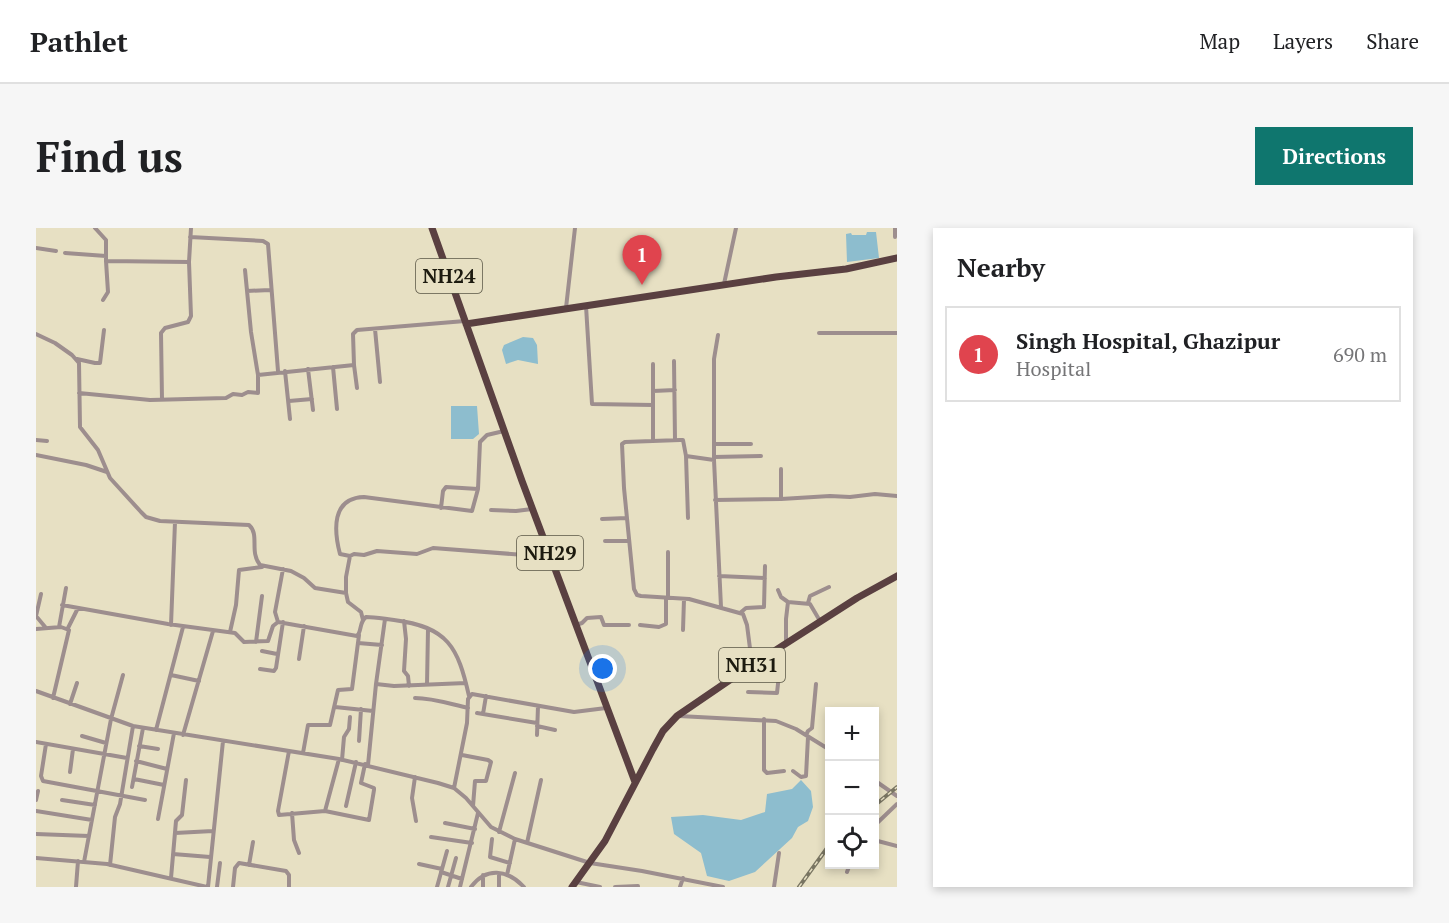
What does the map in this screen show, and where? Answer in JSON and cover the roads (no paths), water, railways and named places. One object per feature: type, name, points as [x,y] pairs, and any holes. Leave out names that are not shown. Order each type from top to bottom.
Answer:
[{"type":"highway","name":"NH24","points":[[432,228],[466,322],[846,269],[897,258]]},
{"type":"highway","name":"NH29","points":[[466,322],[606,708],[636,782]]},
{"type":"highway","name":"NH31","points":[[573,885],[611,830],[663,731],[677,716],[821,621],[897,576]]},
{"type":"street","points":[[94,228],[106,240],[105,262],[108,292],[103,300]]},
{"type":"street","points":[[162,399],[161,333],[165,328],[185,324],[190,320],[191,228]]},
{"type":"street","points":[[566,309],[575,228]]},
{"type":"street","points":[[724,285],[736,228]]},
{"type":"street","points":[[895,228],[895,237]]},
{"type":"street","points":[[190,237],[266,242],[269,249],[278,372]]},
{"type":"street","points":[[36,248],[56,251]]},
{"type":"street","points":[[65,254],[189,262]]},
{"type":"street","points":[[79,393],[162,399],[226,398],[233,394],[258,393],[258,375],[245,270]]},
{"type":"street","points":[[247,291],[271,290]]},
{"type":"street","points":[[586,306],[592,404],[653,405]]},
{"type":"street","points":[[357,388],[353,332],[466,322]]},
{"type":"street","points":[[375,329],[380,382]]},
{"type":"street","points":[[36,334],[55,343],[76,359],[100,363],[104,330]]},
{"type":"street","points":[[819,333],[897,333]]},
{"type":"street","points":[[718,335],[714,359],[714,459],[721,607]]},
{"type":"street","points":[[76,359],[81,369],[80,427],[98,450],[112,481],[146,517],[160,521],[249,525],[254,532],[254,556],[257,563],[265,567]]},
{"type":"street","points":[[674,361],[675,440]]},
{"type":"street","points":[[653,364],[653,440]]},
{"type":"street","points":[[258,375],[354,365]]},
{"type":"street","points":[[333,367],[337,409]]},
{"type":"street","points":[[308,369],[313,410]]},
{"type":"street","points":[[285,371],[290,419]]},
{"type":"street","points":[[653,391],[675,390]]},
{"type":"street","points":[[288,401],[312,399]]},
{"type":"street","points":[[505,431],[487,435],[480,442],[478,489],[472,511],[373,498],[353,499],[340,510],[336,531],[340,554],[364,555],[377,551],[417,554],[433,548],[551,557]]},
{"type":"street","points":[[36,440],[47,441]]},
{"type":"street","points":[[688,518],[686,456],[683,440],[653,440],[622,444],[635,593],[641,596],[684,599],[740,613],[744,616],[747,625],[752,665]]},
{"type":"street","points":[[714,444],[751,444]]},
{"type":"street","points":[[36,455],[93,466],[107,472]]},
{"type":"street","points":[[686,456],[714,459],[761,456]]},
{"type":"street","points":[[781,469],[781,499]]},
{"type":"street","points":[[441,508],[442,491],[446,487],[478,489]]},
{"type":"street","points":[[715,500],[850,497],[875,494],[897,496]]},
{"type":"street","points":[[491,510],[533,509]]},
{"type":"street","points":[[602,519],[627,518]]},
{"type":"street","points":[[171,625],[175,522]]},
{"type":"street","points":[[604,540],[629,541]]},
{"type":"street","points":[[640,625],[665,626],[667,622],[668,552]]},
{"type":"street","points":[[303,753],[308,725],[330,725],[338,690],[352,689],[363,620],[361,612],[348,602],[346,593],[350,556]]},
{"type":"street","points":[[740,613],[746,608],[764,607],[765,566]]},
{"type":"street","points":[[230,632],[236,605],[239,570],[265,567],[283,569],[304,578],[315,588],[346,593]]},
{"type":"street","points":[[260,669],[275,670],[280,622],[275,612],[283,569]]},
{"type":"street","points":[[719,576],[765,578]]},
{"type":"street","points":[[808,603],[810,596],[829,587]]},
{"type":"street","points":[[59,627],[66,588]]},
{"type":"street","points":[[778,590],[781,597],[788,602],[808,603]]},
{"type":"street","points":[[41,594],[36,615],[46,628]]},
{"type":"street","points":[[256,642],[262,596]]},
{"type":"street","points":[[684,599],[684,630]]},
{"type":"street","points":[[748,692],[777,693],[788,602]]},
{"type":"street","points":[[808,603],[821,621]]},
{"type":"street","points":[[62,605],[183,627],[230,632],[238,635],[244,642],[268,641],[273,626],[280,622],[353,636],[360,633]]},
{"type":"street","points":[[52,698],[69,633],[68,628],[78,608]]},
{"type":"street","points":[[363,620],[370,617],[404,621],[428,628],[444,637],[459,658],[469,696],[462,755],[454,788]]},
{"type":"street","points":[[576,625],[589,617],[601,617],[604,625],[629,625]]},
{"type":"street","points":[[290,751],[278,813],[281,815],[325,810],[367,821],[370,819],[374,788],[361,783],[374,711],[385,619]]},
{"type":"street","points":[[404,621],[406,639],[404,671],[408,676],[409,686]]},
{"type":"street","points":[[299,659],[304,626]]},
{"type":"street","points":[[156,730],[183,627]]},
{"type":"street","points":[[36,629],[68,628]]},
{"type":"street","points":[[427,685],[428,628]]},
{"type":"street","points":[[183,735],[213,631]]},
{"type":"street","points":[[358,643],[382,645]]},
{"type":"street","points":[[262,651],[277,654]]},
{"type":"street","points":[[84,862],[111,719],[123,675]]},
{"type":"street","points":[[171,675],[199,681]]},
{"type":"street","points":[[70,704],[77,683]]},
{"type":"street","points":[[376,684],[409,686],[466,683]]},
{"type":"street","points":[[793,771],[801,777],[806,776],[807,731],[812,728],[816,684]]},
{"type":"street","points":[[36,691],[133,726],[356,762],[454,788],[491,827],[515,839],[590,863],[723,887]]},
{"type":"street","points":[[469,696],[476,694],[574,712],[606,708]]},
{"type":"street","points":[[483,714],[486,696]]},
{"type":"street","points":[[415,698],[432,698],[442,703],[468,708]]},
{"type":"street","points":[[335,706],[374,711]]},
{"type":"street","points":[[537,735],[538,706]]},
{"type":"street","points":[[359,741],[361,710]]},
{"type":"street","points":[[477,713],[537,724],[555,730]]},
{"type":"street","points":[[677,716],[764,719],[786,724],[825,747]]},
{"type":"street","points":[[325,810],[344,737],[349,729],[350,717]]},
{"type":"street","points":[[764,719],[764,770],[767,773],[784,771]]},
{"type":"street","points":[[110,865],[115,817],[121,796],[133,726]]},
{"type":"street","points":[[132,787],[143,728]]},
{"type":"street","points":[[158,819],[174,733]]},
{"type":"street","points":[[82,736],[106,743]]},
{"type":"street","points":[[36,858],[110,865],[207,887],[223,741]]},
{"type":"street","points":[[36,742],[127,758]]},
{"type":"street","points":[[46,744],[41,776],[43,781],[145,800]]},
{"type":"street","points":[[139,746],[158,749]]},
{"type":"street","points":[[70,772],[73,749]]},
{"type":"street","points":[[462,755],[491,762],[486,781],[475,781],[473,807]]},
{"type":"street","points":[[136,761],[167,769]]},
{"type":"street","points":[[346,806],[356,762]]},
{"type":"street","points":[[499,832],[515,773]]},
{"type":"street","points":[[415,777],[412,795],[416,821]]},
{"type":"street","points":[[134,779],[164,785]]},
{"type":"street","points":[[171,878],[176,819],[182,815],[186,780]]},
{"type":"street","points":[[527,843],[541,780]]},
{"type":"street","points":[[879,783],[897,796]]},
{"type":"street","points":[[36,801],[38,790]]},
{"type":"street","points":[[62,800],[95,805]]},
{"type":"street","points":[[879,821],[897,804]]},
{"type":"street","points":[[36,811],[92,820]]},
{"type":"street","points":[[292,813],[294,840],[299,853]]},
{"type":"street","points":[[460,887],[478,813]]},
{"type":"street","points":[[445,823],[475,829]]},
{"type":"street","points":[[175,833],[213,831]]},
{"type":"street","points":[[36,834],[89,836]]},
{"type":"street","points":[[431,837],[472,843]]},
{"type":"street","points":[[492,839],[490,857],[510,862]]},
{"type":"street","points":[[507,875],[515,839]]},
{"type":"street","points":[[879,841],[897,846]]},
{"type":"street","points":[[249,865],[253,842]]},
{"type":"street","points":[[437,887],[447,851]]},
{"type":"street","points":[[774,887],[779,853]]},
{"type":"street","points":[[173,854],[210,857]]},
{"type":"street","points":[[448,887],[456,858]]},
{"type":"street","points":[[76,887],[78,861]]},
{"type":"street","points":[[217,887],[220,863]]},
{"type":"street","points":[[233,887],[236,866],[239,863],[286,872],[290,875],[289,887]]},
{"type":"street","points":[[419,864],[462,879]]},
{"type":"street","points":[[847,873],[848,869]]},
{"type":"street","points":[[471,887],[483,874],[499,874],[514,878],[524,887]]},
{"type":"street","points":[[483,874],[483,887]]},
{"type":"street","points":[[499,874],[499,887]]},
{"type":"street","points":[[680,887],[683,878]]},
{"type":"street","points":[[573,885],[600,887]]},
{"type":"street","points":[[615,887],[638,886]]},
{"type":"water","points":[[867,232],[876,232],[879,258],[847,262],[846,234],[866,235]]},
{"type":"water","points":[[523,337],[533,338],[537,345],[538,364],[518,360],[506,364],[502,350],[504,345]]},
{"type":"water","points":[[451,406],[477,406],[479,434],[473,439],[451,439]]},
{"type":"water","points":[[801,780],[811,791],[813,807],[808,821],[798,827],[792,838],[755,872],[729,881],[707,876],[701,853],[674,834],[671,817],[703,815],[741,820],[765,812],[767,794],[792,789]]},
{"type":"railway","points":[[879,802],[897,787]]},
{"type":"railway","points":[[799,887],[825,851]]},
{"type":"place","name":"Singh Hospital, Ghazipur","points":[[642,285]]}]
